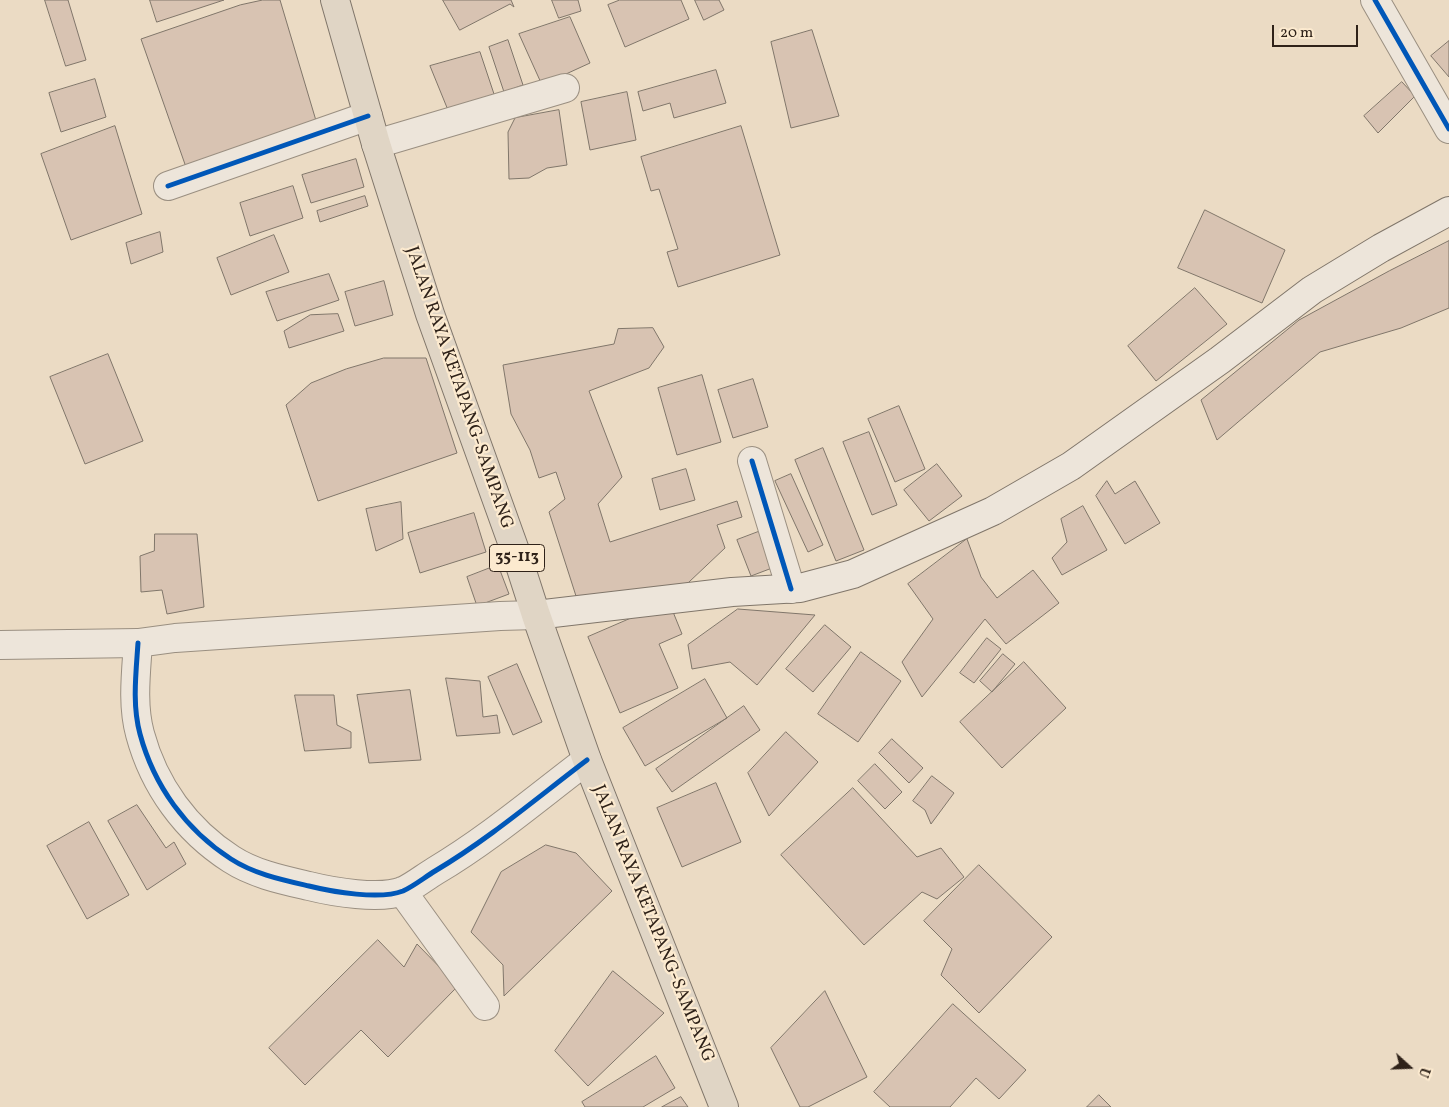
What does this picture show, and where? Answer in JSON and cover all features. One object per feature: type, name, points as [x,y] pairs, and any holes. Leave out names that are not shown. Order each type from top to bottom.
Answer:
[{"type":"main road","name":"JALAN RAYA KETAPANG-SAMPANG","points":[[335,0],[376,144],[430,314],[588,760],[724,1107]]},
{"type":"street","points":[[1375,0],[1449,129]]},
{"type":"street","points":[[376,144],[565,88]]},
{"type":"street","points":[[168,186],[368,116]]},
{"type":"street","points":[[0,645],[138,643],[175,638],[536,615],[732,592],[800,588],[853,574],[993,511],[1072,466],[1220,360],[1312,290],[1381,248],[1449,211]]},
{"type":"street","points":[[752,461],[791,589]]},
{"type":"street","points":[[138,643],[135,690],[140,732],[156,779],[177,810],[200,835],[231,860],[276,878],[324,890],[356,894],[402,891],[458,858],[588,760]]},
{"type":"street","points":[[402,891],[485,1006]]},
{"type":"building","points":[[45,0],[68,0],[86,60],[66,66]]},
{"type":"building","points":[[150,0],[224,0],[157,22]]},
{"type":"building","points":[[263,0],[280,0],[317,124],[187,170],[141,39],[240,5]]},
{"type":"building","points":[[443,0],[511,0],[514,7],[510,4],[460,30]]},
{"type":"building","points":[[552,0],[578,0],[581,11],[559,18]]},
{"type":"building","points":[[620,0],[681,0],[689,19],[625,47],[608,5]]},
{"type":"building","points":[[695,0],[719,0],[724,10],[704,20]]},
{"type":"building","points":[[570,17],[590,63],[542,85],[519,34]]},
{"type":"building","points":[[812,30],[839,116],[791,128],[771,42]]},
{"type":"building","points":[[508,40],[523,85],[504,92],[489,47]]},
{"type":"building","points":[[1449,41],[1449,77],[1431,56]]},
{"type":"building","points":[[480,52],[494,94],[450,115],[430,66]]},
{"type":"building","points":[[716,70],[726,103],[674,118],[670,103],[643,111],[638,92]]},
{"type":"building","points":[[95,79],[106,117],[61,132],[49,93]]},
{"type":"building","points":[[1402,82],[1415,96],[1378,133],[1364,116]]},
{"type":"building","points":[[627,92],[636,140],[590,150],[581,102]]},
{"type":"building","points":[[559,110],[567,165],[547,168],[529,178],[509,179],[508,132],[515,118]]},
{"type":"building","points":[[115,126],[142,214],[71,240],[41,154]]},
{"type":"building","points":[[741,126],[780,255],[678,287],[667,252],[678,249],[659,189],[651,191],[641,157]]},
{"type":"building","points":[[356,159],[364,187],[311,203],[302,175]]},
{"type":"building","points":[[293,186],[303,218],[250,236],[240,203]]},
{"type":"building","points":[[365,196],[368,206],[320,222],[317,211]]},
{"type":"building","points":[[1205,210],[1285,250],[1262,303],[1178,268]]},
{"type":"building","points":[[160,232],[163,252],[131,264],[126,243]]},
{"type":"building","points":[[274,235],[289,272],[231,295],[217,258]]},
{"type":"building","points":[[1449,241],[1449,308],[1401,328],[1320,352],[1217,440],[1201,400],[1299,320]]},
{"type":"building","points":[[329,274],[339,300],[277,321],[266,292]]},
{"type":"building","points":[[384,281],[393,315],[355,326],[345,292]]},
{"type":"building","points":[[1195,288],[1227,324],[1156,381],[1128,346]]},
{"type":"building","points":[[338,314],[344,331],[289,348],[284,331],[310,315]]},
{"type":"building","points":[[653,328],[664,347],[649,368],[589,391],[622,477],[598,504],[610,542],[737,501],[742,517],[717,525],[725,548],[671,599],[576,596],[549,512],[565,499],[556,472],[539,478],[530,450],[511,414],[503,365],[614,344],[618,329]]},
{"type":"building","points":[[108,354],[143,441],[85,464],[50,377]]},
{"type":"building","points":[[384,358],[426,358],[457,453],[318,501],[286,405],[311,383],[346,369]]},
{"type":"building","points":[[702,375],[721,442],[677,455],[658,388]]},
{"type":"building","points":[[753,379],[768,427],[733,438],[718,390]]},
{"type":"building","points":[[899,406],[925,469],[895,482],[868,419]]},
{"type":"building","points":[[869,432],[897,505],[872,515],[843,442]]},
{"type":"building","points":[[823,448],[864,550],[836,561],[795,460]]},
{"type":"building","points":[[937,464],[962,496],[929,521],[904,490]]},
{"type":"building","points":[[686,469],[695,500],[660,510],[652,479]]},
{"type":"building","points":[[791,474],[823,545],[808,552],[775,481]]},
{"type":"building","points":[[1107,481],[1115,494],[1135,481],[1160,523],[1125,544],[1096,496]]},
{"type":"building","points":[[401,502],[403,539],[376,551],[366,509]]},
{"type":"building","points":[[1083,506],[1107,550],[1062,575],[1052,558],[1067,542],[1061,519]]},
{"type":"building","points":[[474,513],[486,552],[420,573],[408,533]]},
{"type":"building","points":[[766,529],[780,565],[751,576],[737,540]]},
{"type":"building","points":[[155,534],[197,534],[204,607],[167,614],[162,590],[141,592],[140,556],[154,551]]},
{"type":"building","points":[[967,539],[981,577],[997,598],[1033,570],[1059,603],[1006,644],[985,619],[922,697],[902,662],[933,619],[908,584]]},
{"type":"building","points":[[498,565],[509,594],[477,606],[467,577]]},
{"type":"building","points":[[669,602],[682,634],[659,644],[678,688],[620,713],[588,637]]},
{"type":"building","points":[[738,609],[815,615],[757,685],[730,662],[692,669],[688,645]]},
{"type":"building","points":[[825,625],[851,647],[813,692],[786,669]]},
{"type":"building","points":[[987,638],[1001,649],[974,683],[960,673]]},
{"type":"building","points":[[861,652],[901,681],[858,742],[818,714]]},
{"type":"building","points":[[1003,654],[1015,664],[992,692],[980,681]]},
{"type":"building","points":[[1024,662],[1066,708],[1002,768],[960,722]]},
{"type":"building","points":[[517,664],[542,722],[513,735],[488,677]]},
{"type":"building","points":[[446,678],[480,681],[483,717],[497,715],[500,733],[457,736]]},
{"type":"building","points":[[705,679],[727,718],[645,766],[623,728]]},
{"type":"building","points":[[410,690],[421,760],[369,763],[357,695]]},
{"type":"building","points":[[295,695],[334,695],[337,725],[351,732],[351,748],[305,751]]},
{"type":"building","points":[[744,706],[760,730],[672,792],[656,769]]},
{"type":"building","points":[[786,732],[818,762],[769,816],[748,773]]},
{"type":"building","points":[[892,739],[923,768],[909,783],[879,753]]},
{"type":"building","points":[[875,764],[902,792],[885,809],[858,781]]},
{"type":"building","points":[[932,776],[954,793],[931,824],[925,810],[913,801]]},
{"type":"building","points":[[716,783],[741,842],[682,867],[657,808]]},
{"type":"building","points":[[853,788],[917,857],[941,848],[964,877],[937,899],[922,892],[864,945],[781,855]]},
{"type":"building","points":[[137,805],[166,848],[174,842],[186,864],[147,890],[108,821]]},
{"type":"building","points":[[89,822],[129,895],[87,919],[47,846]]},
{"type":"building","points":[[546,845],[576,853],[612,891],[504,996],[503,965],[471,932],[501,872]]},
{"type":"building","points":[[979,865],[1052,937],[979,1013],[941,975],[952,949],[924,921]]},
{"type":"building","points":[[378,940],[404,967],[417,944],[458,986],[388,1057],[361,1030],[305,1085],[269,1048]]},
{"type":"building","points":[[613,971],[664,1013],[588,1086],[555,1051]]},
{"type":"building","points":[[825,991],[867,1077],[808,1107],[800,1107],[771,1048]]},
{"type":"building","points":[[953,1004],[1026,1070],[999,1099],[976,1078],[950,1107],[890,1107],[874,1092]]},
{"type":"building","points":[[656,1056],[675,1088],[643,1107],[585,1107],[582,1102]]},
{"type":"building","points":[[1099,1095],[1111,1107],[1087,1107]]},
{"type":"building","points":[[681,1097],[688,1107],[662,1107]]},
{"type":"cycle path","points":[[1375,0],[1449,129]]},
{"type":"cycle path","points":[[168,186],[368,116]]},
{"type":"cycle path","points":[[752,461],[791,589]]},
{"type":"cycle path","points":[[138,643],[135,689],[136,712],[146,753],[163,789],[186,820],[215,847],[240,864],[259,873],[279,879],[343,893],[382,895],[403,891],[475,845],[587,760]]}]
